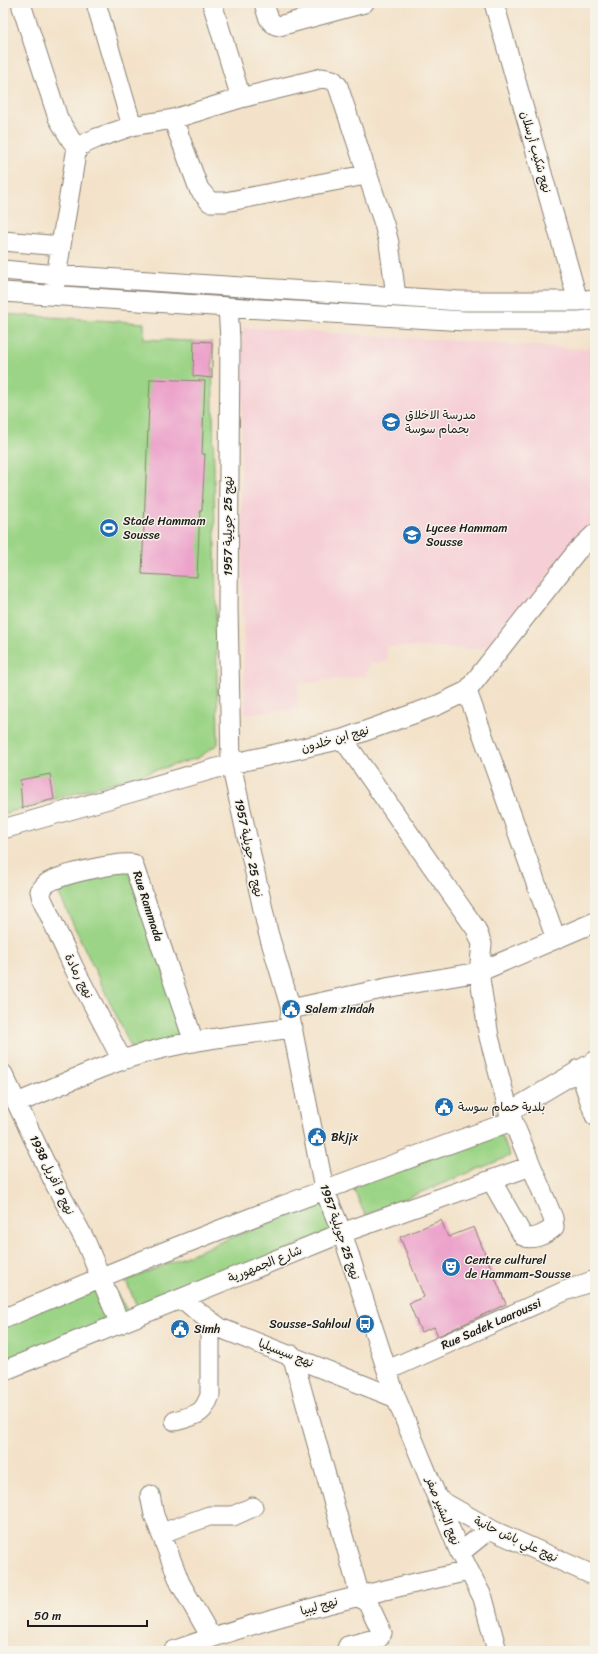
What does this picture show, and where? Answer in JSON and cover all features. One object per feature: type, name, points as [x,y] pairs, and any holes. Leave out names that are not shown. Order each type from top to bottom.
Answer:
[{"type":"street","points":[[22,3],[58,118],[71,140],[78,147]]},
{"type":"street","points":[[96,3],[132,126]]},
{"type":"street","points":[[212,3],[241,98]]},
{"type":"street","points":[[264,3],[269,20],[274,25],[279,26],[364,3]]},
{"type":"street","name":"نهج شكيب أرسلان","points":[[494,3],[586,300]]},
{"type":"street","points":[[78,147],[97,138],[132,126],[173,119],[241,98],[322,78],[334,80],[340,93],[384,224],[389,243],[396,296]]},
{"type":"street","points":[[173,119],[199,189],[210,202],[225,202],[360,176]]},
{"type":"street","points":[[53,296],[78,147]]},
{"type":"street","points":[[3,241],[61,246]]},
{"type":"street","points":[[3,270],[57,275],[460,300],[586,300]]},
{"type":"street","points":[[3,292],[465,321],[580,321],[595,319]]},
{"type":"street","name":"نهج 25 جويلية 1957","points":[[228,307],[230,346],[228,607],[231,764],[268,932],[291,1010],[290,1017],[292,1028],[324,1189],[342,1233],[388,1370]]},
{"type":"street","name":"نهج ابن خلدون","points":[[3,829],[231,764],[343,739],[438,705],[467,691],[577,551],[595,534]]},
{"type":"street","points":[[467,691],[556,939]]},
{"type":"street","points":[[343,739],[476,929],[482,944],[479,972],[489,1037],[510,1116],[555,1224],[552,1229],[543,1235],[530,1238],[523,1236],[491,1180]]},
{"type":"street","name":"Rue Rammada","points":[[40,891],[47,883],[54,880],[92,869],[127,863],[133,864],[194,1042]]},
{"type":"street","name":"نهج رمادة","points":[[40,891],[42,899],[74,968],[122,1060]]},
{"type":"street","points":[[291,1010],[391,987],[479,972],[595,922]]},
{"type":"street","points":[[17,1103],[122,1060],[159,1049],[194,1042],[292,1028]]},
{"type":"street","points":[[3,1319],[101,1276],[510,1116],[587,1065],[595,1116]]},
{"type":"street","name":"نهج 9 أفريل 1938","points":[[3,1074],[85,1240],[120,1324]]},
{"type":"street","name":"شارع الجمهورية","points":[[3,1371],[342,1233],[531,1166]]},
{"type":"street","name":"Rue Sadek Laaroussi","points":[[388,1370],[565,1291],[595,1280]]},
{"type":"street","name":"نهج سيسيليا","points":[[182,1298],[210,1321],[234,1334],[292,1355],[396,1398]]},
{"type":"street","points":[[175,1421],[200,1413],[207,1406],[210,1394],[210,1321]]},
{"type":"street","points":[[292,1355],[360,1596],[369,1606],[382,1634],[379,1638],[348,1646],[346,1651]]},
{"type":"street","name":"نهج البشير صفر","points":[[388,1370],[396,1398],[460,1553],[483,1598],[498,1651]]},
{"type":"street","points":[[150,1495],[154,1515],[180,1583],[212,1637]]},
{"type":"street","name":"نهج علي باش حانبة","points":[[438,1499],[488,1528],[595,1576]]},
{"type":"street","points":[[162,1533],[209,1516],[233,1516],[253,1507]]},
{"type":"street","points":[[460,1553],[482,1535],[488,1528]]},
{"type":"street","name":"نهج ليبيا","points":[[172,1651],[212,1637],[326,1603],[469,1570]]},
{"type":"shaded area","points":[[243,327],[582,349],[595,346],[595,524],[570,546],[500,639],[481,649],[386,646],[388,662],[370,663],[366,676],[298,684],[298,709],[245,714],[241,492]]},
{"type":"green space","name":"Stade Hammam Sousse","points":[[3,314],[144,323],[144,339],[212,342],[218,744],[198,758],[3,814]]},
{"type":"green space","points":[[125,858],[187,1040],[132,1049],[51,877]]},
{"type":"green space","points":[[498,1127],[510,1156],[365,1215],[352,1185]]},
{"type":"green space","points":[[323,1200],[334,1230],[139,1311],[126,1281]]},
{"type":"green space","points":[[107,1277],[136,1325],[3,1379],[3,1326]]},
{"type":"building","points":[[194,341],[212,342],[212,378],[193,376]]},
{"type":"building","points":[[150,379],[205,381],[202,454],[205,454],[202,510],[200,510],[197,577],[142,574]]},
{"type":"building","points":[[50,774],[54,799],[22,808],[20,780]]},
{"type":"building","name":"Centre culturel de Hammam-Sousse","points":[[441,1220],[448,1237],[474,1227],[506,1304],[438,1336],[434,1327],[421,1332],[409,1303],[424,1297],[400,1237]]},
{"type":"place","name":"مدرسة الاخلاق بحمام سوسة","points":[[391,422]]},
{"type":"place","name":"Stade Hammam Sousse","points":[[109,528]]},
{"type":"place","name":"Lycee Hammam Sousse","points":[[412,535]]},
{"type":"place","name":"Salem zindah","points":[[291,1009]]},
{"type":"place","name":"بلدية حمام سوسة","points":[[444,1107]]},
{"type":"place","name":"Bkjjx","points":[[317,1137]]},
{"type":"place","name":"Centre culturel de Hammam-Sousse","points":[[451,1267]]},
{"type":"place","name":"Sousse-Sahloul","points":[[365,1324]]},
{"type":"place","name":"Simh","points":[[180,1329]]}]
